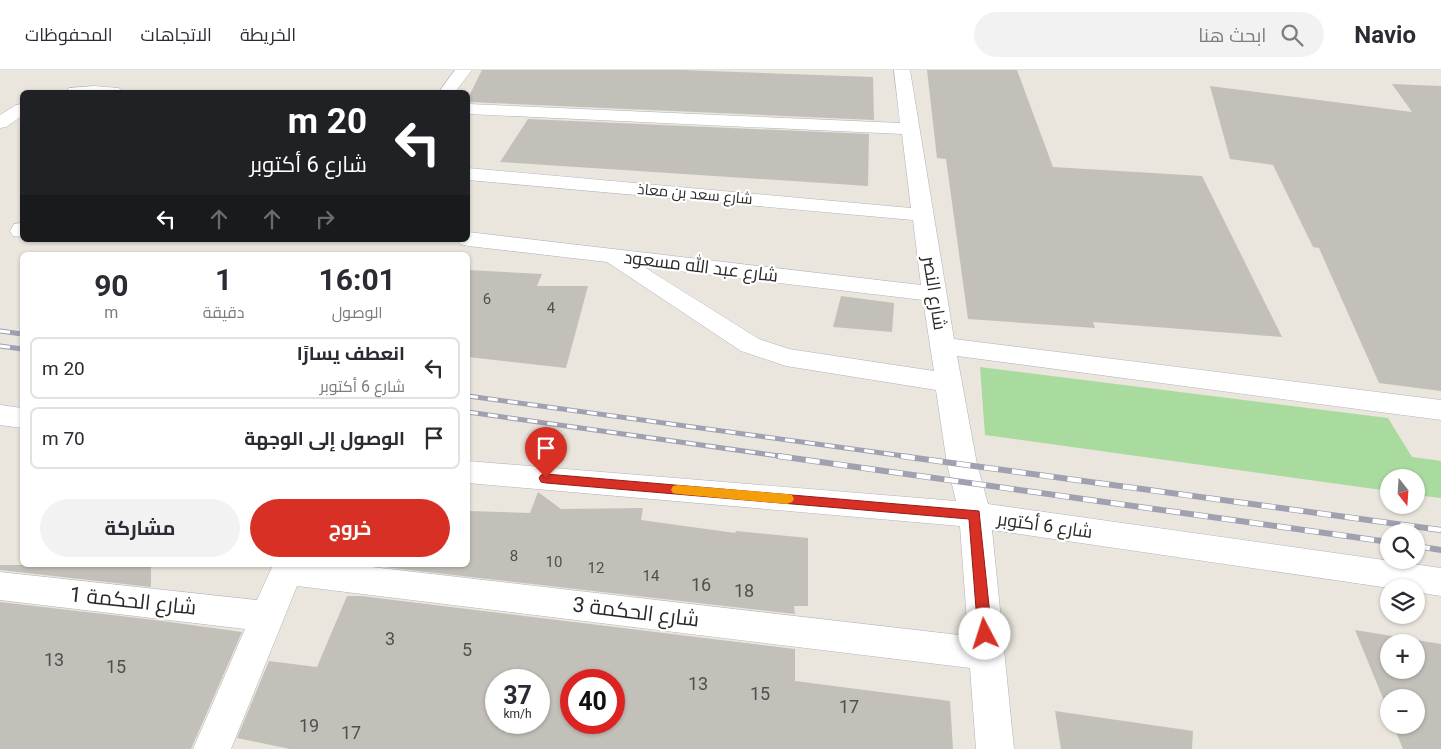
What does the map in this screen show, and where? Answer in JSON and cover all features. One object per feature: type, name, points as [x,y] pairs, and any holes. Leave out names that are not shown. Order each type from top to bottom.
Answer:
[{"type":"street","points":[[449,90],[464,70]]},
{"type":"street","name":"شارع النصر","points":[[902,70],[934,294],[962,464],[975,515],[995,749]]},
{"type":"street","points":[[0,123],[20,109]]},
{"type":"street","points":[[470,109],[911,129]]},
{"type":"street","name":"شارع سعد بن معاذ","points":[[470,174],[923,215]]},
{"type":"street","name":"شارع عبد الله مسعود","points":[[470,239],[934,294]]},
{"type":"street","points":[[610,256],[750,345],[786,357],[949,383]]},
{"type":"street","points":[[943,346],[1441,410]]},
{"type":"street","points":[[0,415],[20,418]]},
{"type":"street","name":"شارع 6 أكتوبر","points":[[470,472],[975,515],[1441,582]]},
{"type":"street","points":[[212,749],[287,568]]},
{"type":"street","name":"شارع الحكمة 3","points":[[287,568],[987,654]]},
{"type":"street","name":"شارع الحكمة 1","points":[[0,586],[267,616]]},
{"type":"green space","points":[[980,367],[1388,418],[1412,457],[1441,461],[1441,498],[1425,496],[1425,469],[1380,469],[1380,490],[985,435]]},
{"type":"building","points":[[482,70],[681,70],[873,77],[874,120],[470,102],[470,94]]},
{"type":"building","points":[[927,70],[1017,70],[1053,167],[1202,176],[1282,337],[1093,322],[1095,328],[968,319],[946,159],[937,158]]},
{"type":"building","points":[[1392,84],[1441,86],[1441,391],[1379,383],[1319,248],[1313,247],[1273,165],[1230,159],[1210,86],[1412,112]]},
{"type":"building","points":[[528,119],[869,134],[868,186],[500,162]]},
{"type":"building","points":[[470,270],[542,274],[537,286],[588,286],[566,368],[470,357]]},
{"type":"building","points":[[841,296],[894,303],[892,332],[833,327]]},
{"type":"building","points":[[538,492],[561,509],[643,508],[641,520],[735,533],[736,531],[808,538],[808,606],[794,606],[795,614],[384,567],[470,567],[470,511],[530,513]]},
{"type":"building","points":[[0,565],[20,565],[20,567],[151,567],[151,587],[0,570]]},
{"type":"building","points":[[347,596],[361,596],[795,649],[795,681],[950,701],[953,749],[290,749],[237,738],[269,661],[317,667]]},
{"type":"building","points":[[0,602],[242,632],[191,749],[0,749]]},
{"type":"building","points":[[1355,630],[1380,634],[1380,679],[1425,679],[1425,641],[1441,644],[1441,749],[1403,749],[1397,734],[1425,734],[1425,689],[1380,689],[1380,691]]},
{"type":"building","points":[[1055,711],[1193,731],[1192,749],[1061,749]]},
{"type":"railway","points":[[0,331],[20,334]]},
{"type":"railway","points":[[0,346],[20,349]]},
{"type":"railway","points":[[470,396],[911,457]]},
{"type":"railway","points":[[470,412],[786,457]]},
{"type":"railway","points":[[778,456],[1380,541]]},
{"type":"railway","points":[[901,456],[1441,530]]},
{"type":"railway","points":[[1425,547],[1441,550]]},
{"type":"slow traffic","points":[[678,490],[787,499]]},
{"type":"route","points":[[546,478],[975,515],[985,634]]}]
